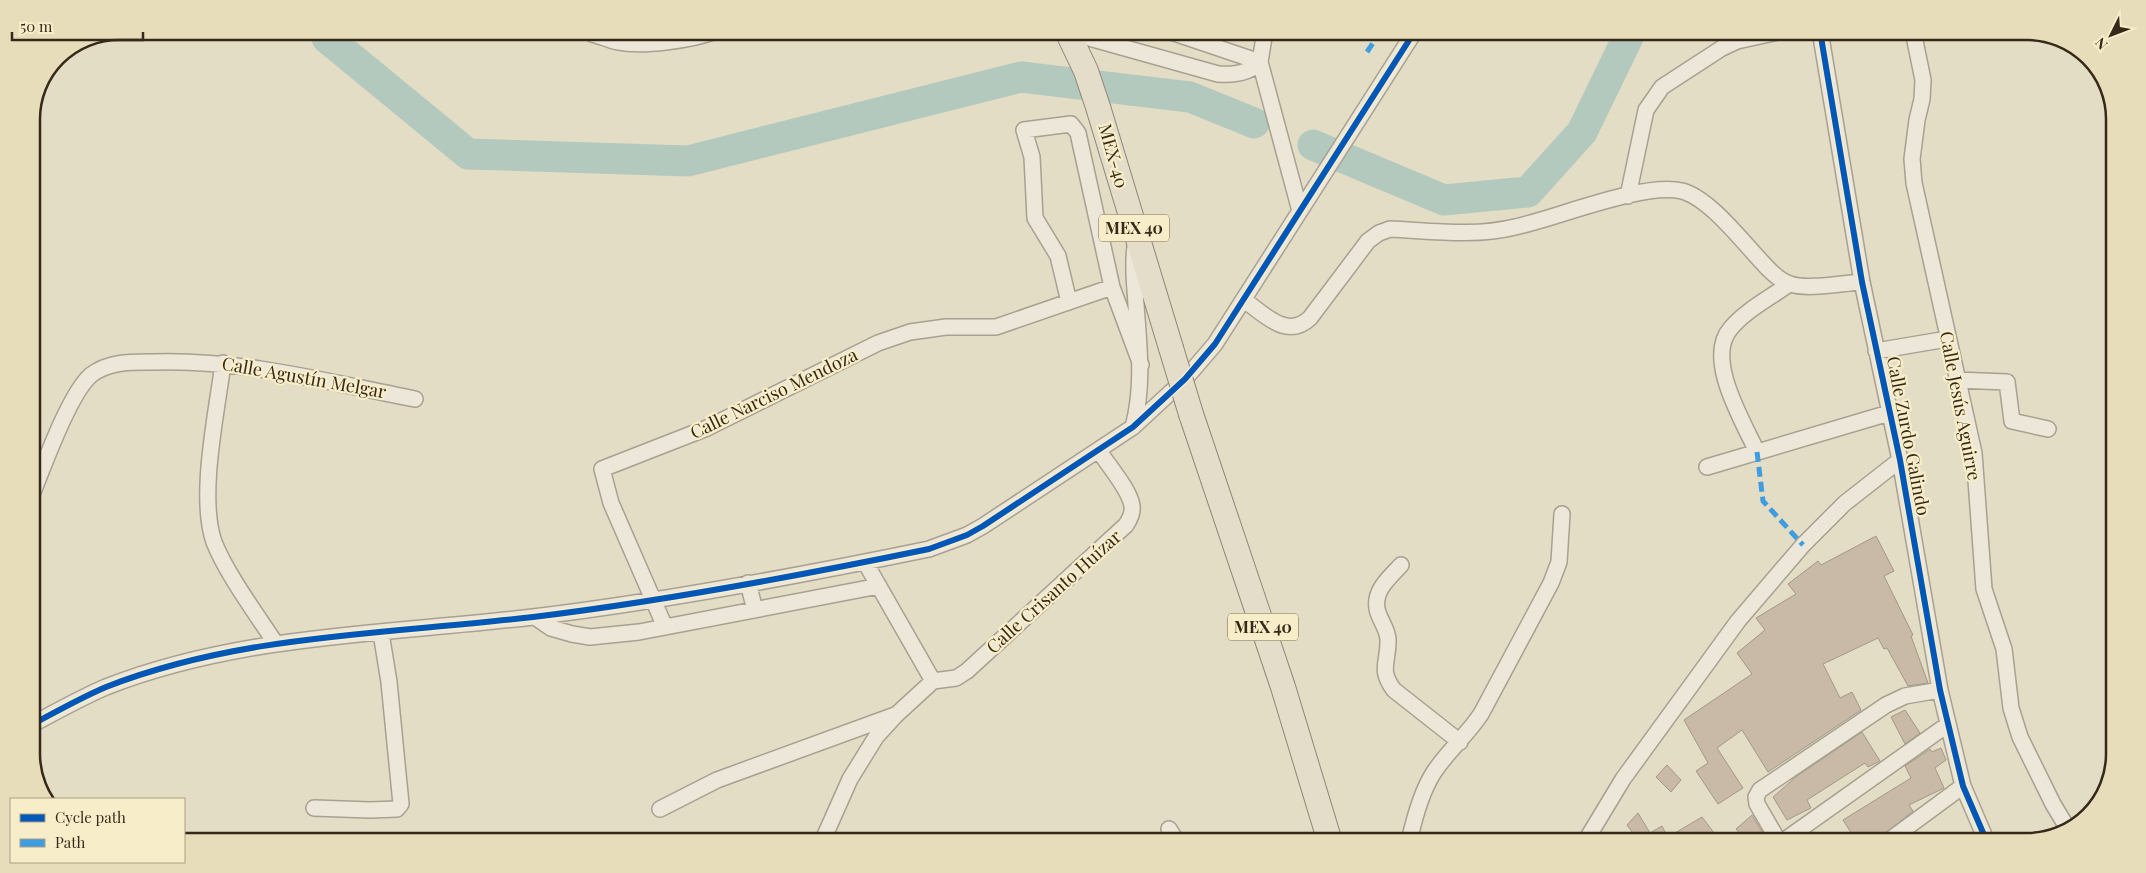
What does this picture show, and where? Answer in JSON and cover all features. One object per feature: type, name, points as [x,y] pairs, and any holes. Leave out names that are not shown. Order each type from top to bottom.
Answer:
[{"type":"main road","name":"MEX-40","points":[[1071,40],[1098,107],[1191,414],[1283,687],[1327,833]]},
{"type":"street","points":[[612,40],[638,43],[666,40]]},
{"type":"street","points":[[1097,40],[1218,74],[1227,75],[1253,69],[1260,62]]},
{"type":"street","points":[[1195,40],[1260,62]]},
{"type":"street","points":[[1264,40],[1260,62],[1300,212]]},
{"type":"street","points":[[40,721],[95,692],[138,676],[223,653],[276,644],[534,617],[653,600],[930,549],[967,535],[1099,451],[1133,426],[1185,380],[1215,344],[1409,40]]},
{"type":"street","points":[[1628,196],[1644,116],[1653,97],[1662,87],[1722,48],[1742,40]]},
{"type":"street","name":"Calle Zurdo Galindo","points":[[1822,40],[1862,282],[1900,460],[1947,725],[1963,786],[1982,833]]},
{"type":"street","name":"Calle Jesús Aguirre","points":[[1915,40],[1923,80],[1922,99],[1912,159],[1914,182],[1956,380],[1974,453],[1984,589],[2004,649],[2011,708],[2020,738],[2065,823]]},
{"type":"street","points":[[1069,302],[1058,256],[1035,218],[1032,157],[1024,130],[1071,124],[1078,133],[1112,287],[1141,365]]},
{"type":"street","points":[[1244,300],[1283,327],[1294,328],[1303,325],[1310,318],[1368,241],[1379,233],[1390,229],[1484,232],[1515,228],[1628,196],[1663,189],[1683,191],[1699,199],[1714,212],[1771,272],[1789,284]]},
{"type":"street","points":[[1133,426],[1138,408],[1141,365],[1133,271],[1137,238]]},
{"type":"street","points":[[1757,452],[1723,374],[1720,358],[1722,344],[1730,329],[1742,317],[1789,284],[1862,282]]},
{"type":"street","name":"Calle Narciso Mendoza","points":[[665,627],[611,503],[602,469],[707,428],[878,343],[910,332],[946,328],[996,327],[1112,287]]},
{"type":"street","points":[[1876,351],[1947,339]]},
{"type":"street","name":"Calle Agustín Melgar","points":[[40,475],[77,392],[91,376],[104,367],[123,363],[200,361],[268,368],[415,399]]},
{"type":"street","points":[[223,363],[208,480],[208,512],[214,542],[276,644]]},
{"type":"street","points":[[1956,380],[2007,382],[2012,421],[2048,429]]},
{"type":"street","points":[[1707,467],[1890,413]]},
{"type":"street","name":"Calle Crisanto Huízar","points":[[933,681],[956,678],[967,671],[1126,525],[1131,517],[1132,506],[1128,494],[1099,451]]},
{"type":"street","points":[[1590,833],[1623,779],[1738,621],[1803,545],[1845,503],[1900,460]]},
{"type":"street","points":[[1412,833],[1426,789],[1434,772],[1470,731],[1481,714],[1551,583],[1559,562],[1562,514]]},
{"type":"street","points":[[826,833],[838,803],[861,758],[876,737],[896,715],[933,681],[865,562]]},
{"type":"street","points":[[1401,565],[1379,591],[1376,601],[1377,612],[1388,640],[1384,670],[1387,681],[1394,690],[1460,742]]},
{"type":"street","points":[[748,583],[755,610]]},
{"type":"street","points":[[534,617],[550,628],[590,636],[639,632],[879,586]]},
{"type":"street","points":[[314,808],[397,809],[401,804],[389,682],[381,633]]},
{"type":"street","points":[[1775,833],[1758,808],[1756,797],[1760,790],[1886,705],[1905,696],[1940,690]]},
{"type":"street","points":[[660,809],[717,780],[896,715]]},
{"type":"street","points":[[1794,833],[1947,725]]},
{"type":"street","points":[[1899,833],[1963,786]]},
{"type":"building","points":[[1876,536],[1894,571],[1884,576],[1913,635],[1911,636],[1928,683],[1908,686],[1887,648],[1884,649],[1878,638],[1823,664],[1840,698],[1852,692],[1861,710],[1768,772],[1742,730],[1717,748],[1743,788],[1718,804],[1696,771],[1708,763],[1684,720],[1752,674],[1737,653],[1765,630],[1756,618],[1796,594],[1788,584],[1818,561],[1821,565]]},
{"type":"building","points":[[1905,710],[1920,733],[1905,744],[1891,717]]},
{"type":"building","points":[[1862,732],[1880,761],[1868,767],[1865,763],[1807,800],[1811,808],[1787,820],[1773,797],[1797,776]]},
{"type":"building","points":[[1941,748],[1946,760],[1935,768],[1944,788],[1909,805],[1913,811],[1886,833],[1851,833],[1843,820],[1911,778],[1905,766],[1930,749],[1932,752]]},
{"type":"building","points":[[1667,765],[1681,780],[1671,792],[1656,777]]},
{"type":"building","points":[[1638,813],[1650,833],[1633,833],[1627,825]]},
{"type":"building","points":[[1752,815],[1763,833],[1739,833],[1736,829]]},
{"type":"building","points":[[1702,817],[1714,833],[1675,833]]},
{"type":"building","points":[[1662,826],[1666,833],[1650,833]]},
{"type":"waterway","points":[[329,40],[468,154],[688,161],[1021,77],[1190,97],[1254,123]]},
{"type":"waterway","points":[[1313,145],[1444,200],[1528,192],[1582,132],[1627,40]]},
{"type":"marked path","points":[[1367,52],[1375,40]]},
{"type":"marked path","points":[[1757,452],[1763,501],[1803,545]]},
{"type":"cycle path","points":[[40,720],[106,687],[157,669],[210,656],[316,638],[533,617],[682,596],[929,549],[967,535],[1133,427],[1185,379],[1215,344],[1409,40]]},
{"type":"cycle path","points":[[1822,40],[1862,282],[1900,460],[1940,690],[1963,786],[1983,833]]}]
